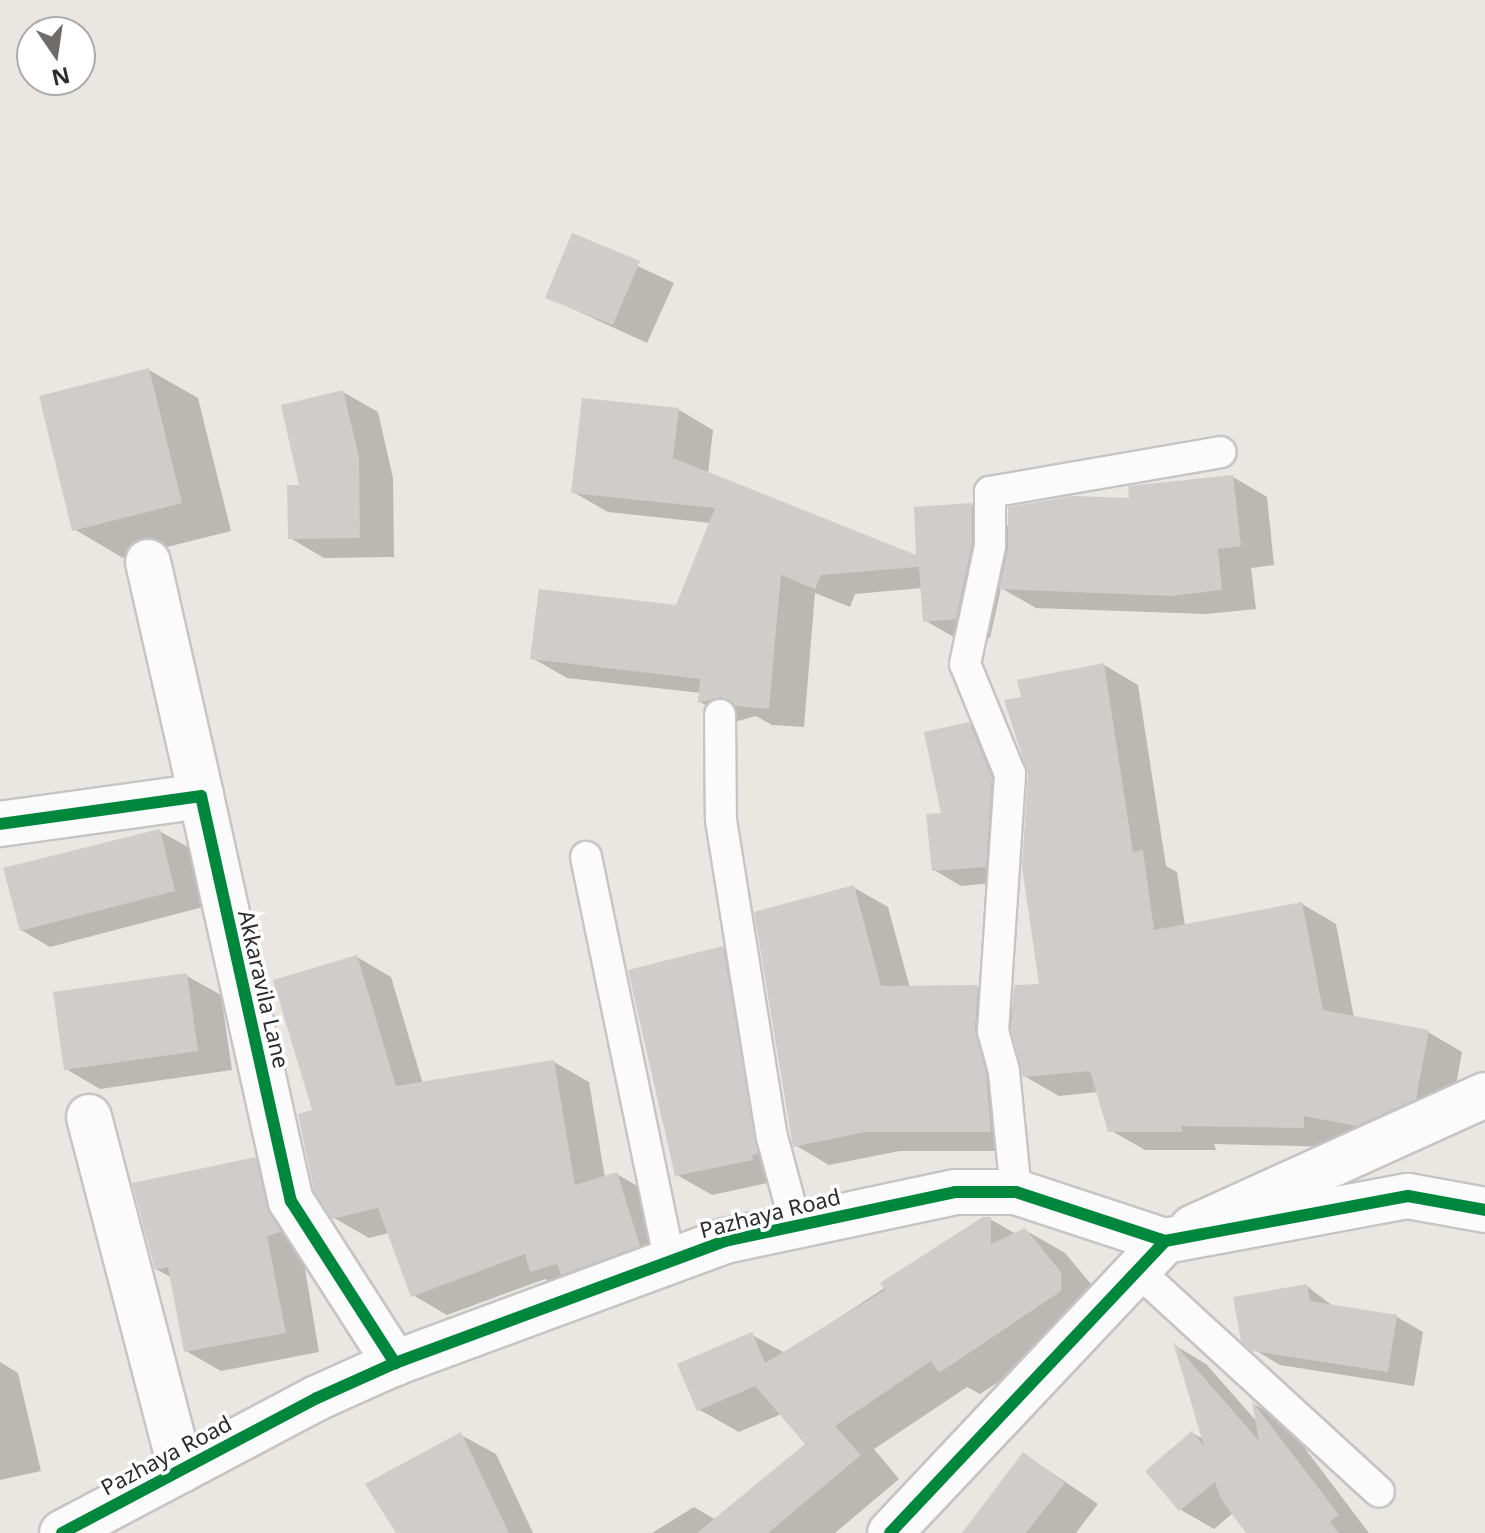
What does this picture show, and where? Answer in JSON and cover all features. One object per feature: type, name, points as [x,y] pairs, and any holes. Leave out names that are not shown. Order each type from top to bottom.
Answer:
[{"type":"street","name":"Akkaravila Lane","points":[[148,562],[291,1201],[395,1363]]},
{"type":"street","points":[[0,824],[201,796]]},
{"type":"street","points":[[890,1533],[1151,1256],[1485,1095]]},
{"type":"street","points":[[89,1117],[181,1470]]},
{"type":"street","name":"Pazhaya Road","points":[[62,1533],[395,1363],[725,1241],[955,1192],[1016,1192],[1151,1256],[1408,1196],[1485,1210]]},
{"type":"lane","points":[[1016,1192],[1004,1071],[993,1031],[1010,774],[965,664],[990,546],[990,492],[1221,452]]},
{"type":"lane","points":[[720,715],[725,851],[772,1137],[796,1226]]},
{"type":"lane","points":[[586,857],[670,1261]]},
{"type":"lane","points":[[1151,1256],[1379,1492]]},
{"type":"building","points":[[572,233],[640,261],[613,325],[545,298]]},
{"type":"building","points":[[149,368],[182,503],[72,531],[39,396]]},
{"type":"building","points":[[343,390],[359,457],[360,538],[288,539],[287,485],[299,485],[281,405]]},
{"type":"building","points":[[582,398],[679,408],[673,458],[916,555],[914,507],[972,503],[972,544],[956,619],[923,622],[919,567],[821,575],[815,589],[781,575],[769,709],[736,706],[721,697],[698,703],[700,679],[530,659],[539,589],[676,605],[715,508],[571,493]]},
{"type":"building","points":[[1233,475],[1241,546],[1218,549],[1222,590],[1170,596],[999,589],[1008,549],[1008,507],[1072,496],[1129,498],[1128,486]]},
{"type":"building","points":[[1104,663],[1133,852],[1143,850],[1154,930],[1302,902],[1323,1010],[1429,1030],[1416,1099],[1356,1126],[1304,1116],[1304,1128],[1181,1126],[1183,1132],[1108,1132],[1090,1071],[1023,1077],[1011,1029],[1014,985],[1039,984],[1022,867],[1028,774],[1004,700],[1021,697],[1017,680]]},
{"type":"building","points":[[969,722],[992,777],[986,867],[932,871],[926,814],[941,813],[924,732]]},
{"type":"building","points":[[160,829],[175,891],[20,931],[3,868]]},
{"type":"building","points":[[854,885],[881,986],[978,985],[975,1030],[986,1074],[991,1132],[865,1132],[793,1147],[754,912]]},
{"type":"building","points":[[723,946],[758,1154],[752,1155],[753,1160],[675,1176],[628,970]]},
{"type":"building","points":[[357,955],[396,1086],[554,1060],[575,1185],[617,1172],[640,1246],[561,1275],[557,1264],[530,1272],[525,1254],[411,1297],[378,1208],[332,1219],[314,1191],[298,1114],[312,1110],[273,980]]},
{"type":"building","points":[[187,973],[198,1051],[64,1070],[53,992]]},
{"type":"building","points":[[256,1157],[267,1207],[281,1232],[267,1236],[286,1333],[184,1352],[168,1267],[155,1270],[132,1183]]},
{"type":"building","points":[[983,1217],[991,1217],[991,1244],[1025,1228],[1061,1272],[1061,1291],[939,1373],[931,1361],[835,1426],[861,1455],[768,1533],[697,1533],[805,1444],[755,1386],[697,1411],[677,1364],[752,1332],[765,1363],[885,1290],[880,1283]]},
{"type":"building","points":[[1307,1284],[1310,1301],[1397,1315],[1388,1372],[1252,1351],[1241,1341],[1233,1297]]},
{"type":"building","points":[[1173,1342],[1259,1441],[1252,1401],[1339,1515],[1330,1522],[1339,1533],[1246,1533],[1221,1499],[1215,1482],[1179,1511],[1145,1471],[1192,1431],[1204,1446]]},
{"type":"building","points":[[461,1432],[509,1533],[396,1533],[365,1484]]},
{"type":"building","points":[[1023,1452],[1065,1483],[1026,1533],[962,1533]]},
{"type":"cycle path","points":[[0,824],[201,796],[291,1201],[395,1363]]},
{"type":"cycle path","points":[[62,1533],[317,1398],[395,1363],[725,1241],[955,1192],[1016,1192],[1165,1241],[1408,1196],[1485,1210]]},
{"type":"cycle path","points":[[890,1533],[1165,1241]]}]
